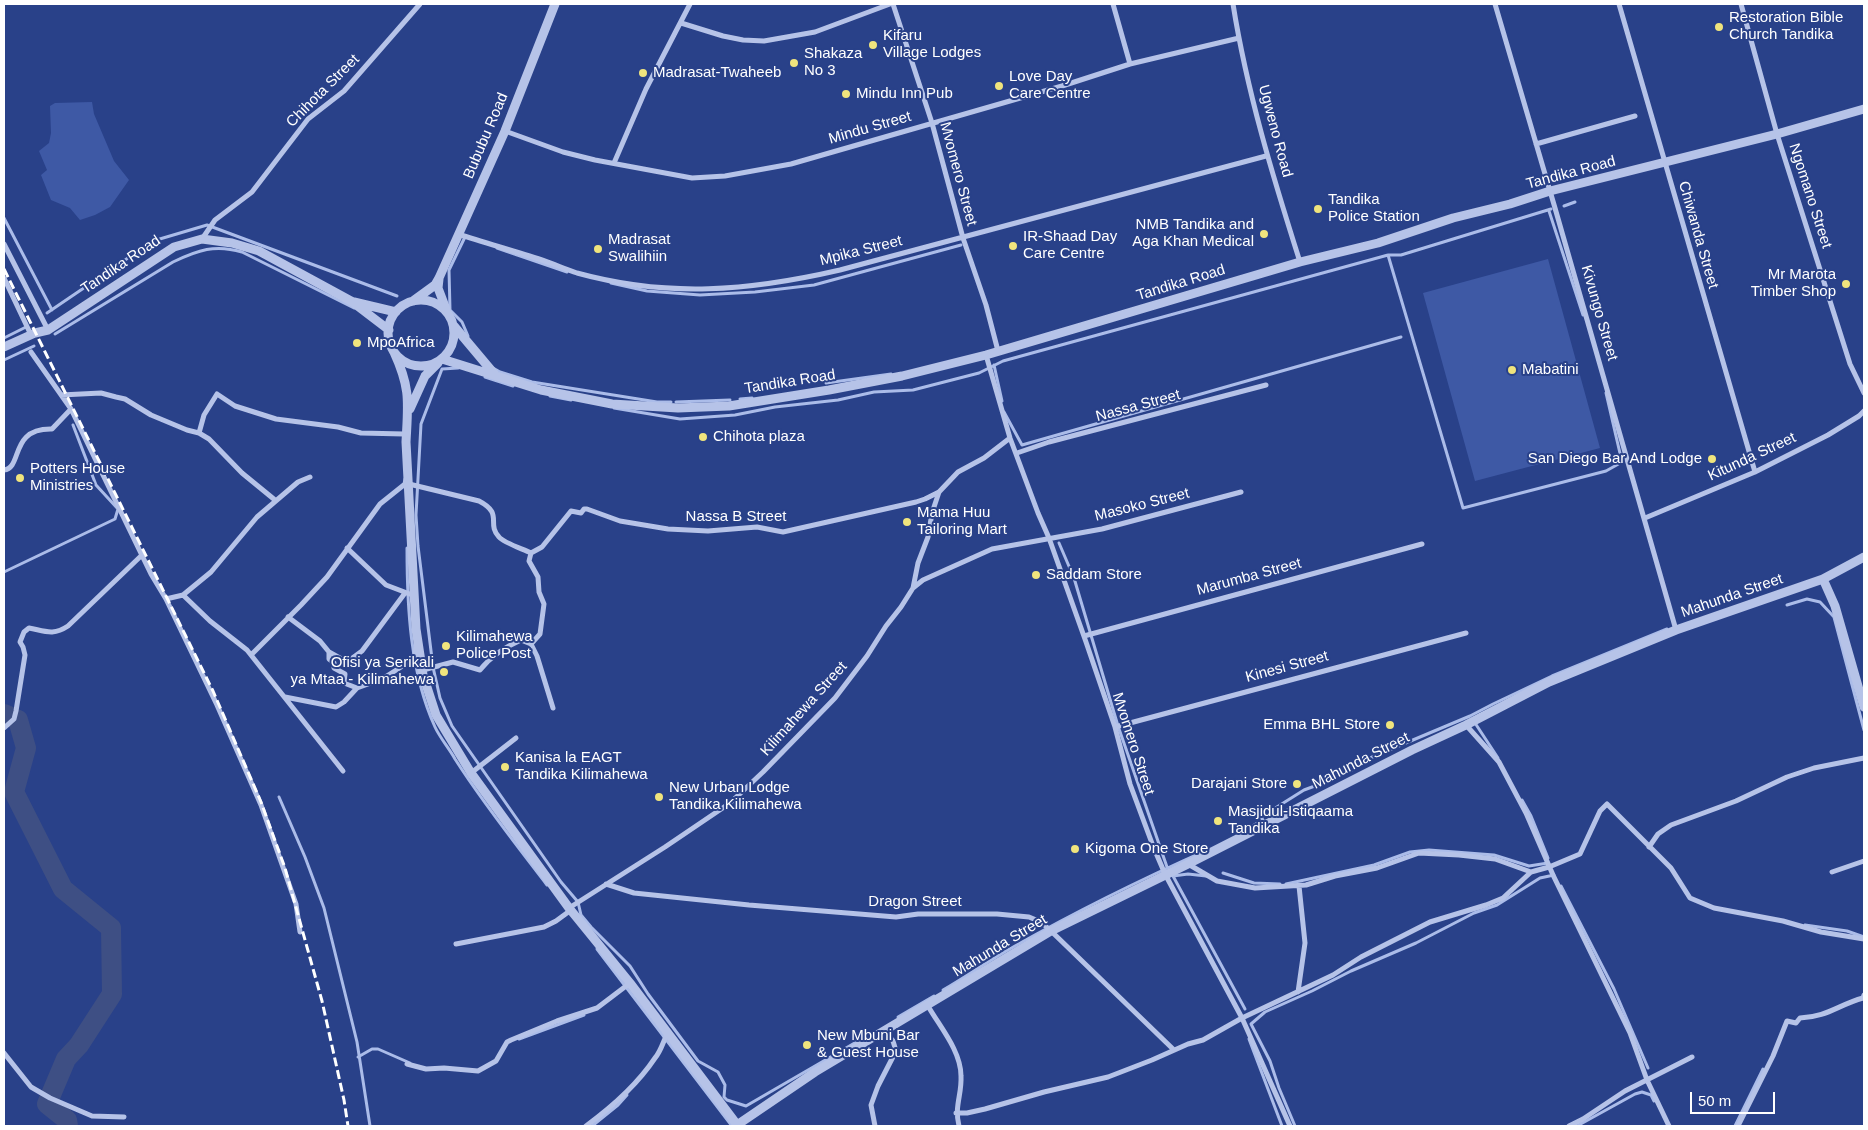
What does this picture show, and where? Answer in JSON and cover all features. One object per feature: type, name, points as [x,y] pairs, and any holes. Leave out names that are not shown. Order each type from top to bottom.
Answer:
[{"type":"street","name":"Chihota Street","points":[[202,239],[215,220],[252,192],[308,119],[344,91],[420,4]]},
{"type":"street","name":"Bububu Road","points":[[439,278],[505,131],[555,4]]},
{"type":"street","points":[[614,163],[646,89],[690,4]]},
{"type":"street","points":[[681,23],[723,36],[743,40],[764,41],[815,32],[892,4]]},
{"type":"street","name":"Mvomero Street","points":[[892,4],[932,123],[963,238],[986,305],[998,351]]},
{"type":"street","points":[[1113,4],[1130,64]]},
{"type":"street","name":"Ugweno Road","points":[[1233,4],[1266,156],[1300,262]]},
{"type":"street","name":"Kivungo Street","points":[[1494,4],[1550,191],[1676,630]]},
{"type":"street","name":"Chiwanda Street","points":[[1619,4],[1755,472]]},
{"type":"street","name":"Ngomano Street","points":[[1741,4],[1777,134],[1850,364],[1864,393]]},
{"type":"street","name":"Mindu Street","points":[[505,131],[563,152],[595,160],[692,178],[725,176],[791,164],[1062,86],[1130,64],[1239,38]]},
{"type":"street","name":"Tandika Road","points":[[441,360],[542,390],[612,404],[678,408],[729,406],[892,377],[986,355],[1300,262],[1378,243],[1453,218],[1510,204],[1550,191],[1777,134],[1864,109]]},
{"type":"street","points":[[1536,144],[1635,116]]},
{"type":"street","name":"Mpika Street","points":[[458,234],[576,272],[625,283],[673,289],[726,289],[800,279],[963,238],[1266,156]]},
{"type":"street","name":"Tandika Road","points":[[4,347],[48,330],[174,247],[202,239],[232,243],[260,251],[351,301],[388,330]]},
{"type":"street","points":[[4,244],[48,330]]},
{"type":"street","points":[[4,278],[31,335]]},
{"type":"street","points":[[439,278],[434,285],[396,312],[388,330],[390,342],[402,370],[408,392],[408,474],[418,640],[423,670],[436,715],[471,772],[570,909],[630,983],[737,1126]]},
{"type":"street","points":[[439,278],[440,298],[454,326],[497,377]]},
{"type":"street","points":[[413,301],[426,300],[439,305],[448,314]]},
{"type":"street","points":[[351,301],[396,312]]},
{"type":"street","points":[[409,412],[425,376],[441,360],[453,344],[454,326]]},
{"type":"street","points":[[31,352],[71,409],[217,705],[262,805],[296,904],[300,932]]},
{"type":"street","points":[[394,352],[403,360],[415,365],[428,365],[441,360]]},
{"type":"street","name":"Mvomero Street","points":[[986,355],[1010,438],[1049,538],[1084,636],[1115,727],[1130,784],[1165,874],[1242,1018],[1289,1126]]},
{"type":"street","name":"Nassa Street","points":[[1017,453],[1049,442],[1266,385]]},
{"type":"street","points":[[61,395],[101,393],[116,397],[151,415],[199,433],[209,439],[242,473],[275,500]]},
{"type":"street","points":[[199,433],[204,415],[216,394],[235,406],[276,418],[338,427],[361,433],[404,434],[407,430]]},
{"type":"street","points":[[4,470],[9,468],[14,462],[18,450],[29,433],[39,428],[52,428],[71,409]]},
{"type":"street","name":"Kitunda Street","points":[[1645,518],[1755,472],[1828,435],[1864,411]]},
{"type":"street","points":[[913,588],[918,563],[928,537],[932,513],[939,492],[958,472],[984,458],[1010,438]]},
{"type":"street","points":[[251,655],[302,605],[327,577],[380,504],[404,484],[408,474]]},
{"type":"street","points":[[166,599],[183,595],[211,572],[240,536],[275,500],[298,482],[310,477]]},
{"type":"street","points":[[409,484],[479,501],[488,506],[493,512],[495,530],[498,537],[531,553],[529,561],[538,577],[539,592],[544,604],[540,634],[531,644]]},
{"type":"street","name":"Nassa B Street","points":[[531,553],[542,547],[569,512],[574,511],[581,513],[584,510],[590,510],[620,521],[668,529],[708,531],[757,527],[783,532],[916,502],[939,492]]},
{"type":"street","name":"Masoko Street","points":[[1049,538],[1102,528],[1241,492]]},
{"type":"street","name":"Kilimahewa Street","points":[[456,944],[544,927],[556,921],[606,884],[730,803],[835,698],[867,656],[913,588],[923,580],[992,550],[1049,538]]},
{"type":"street","name":"Marumba Street","points":[[1084,636],[1422,544]]},
{"type":"street","points":[[347,548],[386,585],[416,596]]},
{"type":"street","points":[[4,728],[14,718],[16,711],[25,655],[20,642],[24,632],[29,628],[47,632],[59,632],[68,626],[142,555]]},
{"type":"street","name":"Mahunda Street","points":[[737,1126],[815,1072],[885,1032],[1051,930],[1188,864],[1412,750],[1466,726],[1549,682],[1676,630],[1823,579],[1864,558]]},
{"type":"street","points":[[1823,579],[1835,606],[1864,707]]},
{"type":"street","points":[[288,617],[320,641],[328,652],[347,662],[356,656],[380,629],[404,593]]},
{"type":"street","points":[[183,595],[251,655],[343,771]]},
{"type":"street","name":"Kinesi Street","points":[[1115,727],[1466,633]]},
{"type":"street","points":[[285,697],[336,707],[344,702],[357,688],[382,679],[410,662],[415,655],[418,640]]},
{"type":"street","points":[[423,670],[453,662],[480,670],[492,658],[521,640],[531,644],[537,656],[553,708]]},
{"type":"street","points":[[328,652],[329,659],[334,663],[334,668],[345,674],[344,683],[357,688]]},
{"type":"street","points":[[1466,726],[1499,762],[1526,813],[1549,867],[1630,1033],[1647,1080],[1669,1126]]},
{"type":"street","points":[[471,772],[516,738]]},
{"type":"street","points":[[1649,848],[1658,834],[1671,825],[1736,801],[1787,776],[1814,768],[1864,758]]},
{"type":"street","points":[[956,1113],[967,1113],[985,1109],[1108,1077],[1203,1040],[1242,1018],[1334,975],[1361,957],[1430,922],[1503,898],[1530,872],[1549,867],[1580,854],[1600,811],[1607,804],[1671,868],[1690,898],[1714,908],[1783,921],[1821,932],[1864,939]]},
{"type":"street","points":[[1188,864],[1217,881],[1255,888],[1299,886],[1377,868],[1418,853],[1495,859],[1530,872]]},
{"type":"street","points":[[1832,872],[1864,861]]},
{"type":"street","name":"Dragon Street","points":[[606,884],[634,893],[896,917],[918,914],[997,914],[1029,917],[1041,922],[1051,930],[1174,1050]]},
{"type":"street","points":[[1298,992],[1306,943],[1299,886]]},
{"type":"street","points":[[408,1064],[426,1070],[444,1068],[478,1071],[484,1069],[496,1061],[511,1040],[556,1021],[597,1008],[630,983]]},
{"type":"street","points":[[1738,1126],[1787,1021],[1796,1023],[1800,1018],[1819,1016],[1846,1003],[1863,998],[1864,995]]},
{"type":"street","points":[[928,1006],[954,1049],[961,1069],[962,1077],[956,1113],[959,1126]]},
{"type":"street","points":[[875,1126],[871,1105],[878,1086],[896,1051],[893,1041],[885,1032]]},
{"type":"street","points":[[586,1126],[609,1109],[632,1086],[656,1058],[667,1034]]},
{"type":"street","points":[[4,1053],[31,1087],[50,1098],[92,1116],[124,1117]]},
{"type":"street","points":[[1569,1126],[1692,1056]]},
{"type":"shaded area","points":[[92,102],[94,114],[114,161],[129,180],[110,207],[80,220],[70,208],[51,200],[41,175],[47,170],[39,151],[49,143],[51,133],[50,106],[55,103]]},
{"type":"shaded area","name":"Mabatini","points":[[1548,259],[1600,448],[1475,481],[1423,293]]},
{"type":"waterway","points":[[1564,206],[1575,202]]},
{"type":"waterway","points":[[614,408],[680,419],[735,415],[775,407],[838,400],[874,392],[913,390],[979,373],[1003,361],[1388,255],[1401,255],[1551,209]]},
{"type":"waterway","points":[[1549,211],[1583,315]]},
{"type":"waterway","points":[[4,218],[52,310]]},
{"type":"waterway","points":[[47,313],[153,241],[207,225],[397,296]]},
{"type":"waterway","points":[[465,237],[449,270],[450,310],[462,322],[468,336]]},
{"type":"waterway","points":[[611,283],[647,291],[700,295],[755,292],[814,285],[961,245]]},
{"type":"waterway","points":[[55,334],[173,262],[199,251],[215,248],[242,252],[354,308]]},
{"type":"waterway","points":[[497,248],[567,272]]},
{"type":"waterway","points":[[1388,255],[1463,508],[1606,471],[1622,462],[1606,393]]},
{"type":"waterway","points":[[4,338],[26,327]]},
{"type":"waterway","points":[[1004,412],[1022,445],[1401,337]]},
{"type":"waterway","points":[[4,360],[34,346]]},
{"type":"waterway","points":[[994,365],[1002,401]]},
{"type":"waterway","points":[[458,368],[442,369],[421,424],[416,515],[433,667],[440,698],[452,726],[561,882],[578,902],[581,915],[630,966],[648,994],[698,1061],[718,1072],[725,1085],[724,1097],[727,1100],[746,1106],[865,1037]]},
{"type":"waterway","points":[[493,368],[532,382],[657,402],[671,402]]},
{"type":"waterway","points":[[826,383],[891,374]]},
{"type":"waterway","points":[[485,377],[513,386]]},
{"type":"waterway","points":[[550,396],[571,400]]},
{"type":"waterway","points":[[740,399],[752,398]]},
{"type":"waterway","points":[[676,402],[730,400]]},
{"type":"waterway","points":[[4,572],[115,519],[118,509],[96,485],[73,425]]},
{"type":"waterway","points":[[1059,543],[1074,578],[1118,726],[1167,867]]},
{"type":"waterway","points":[[407,548],[409,616],[415,662],[420,684],[435,727],[499,823],[547,885]]},
{"type":"waterway","points":[[1787,605],[1807,599],[1820,602],[1834,617],[1864,730]]},
{"type":"waterway","points":[[1245,830],[1263,820],[1261,817],[1304,790],[1352,770],[1351,766],[1470,716],[1552,676],[1667,629]]},
{"type":"waterway","points":[[4,714],[18,720],[26,748],[14,792],[63,889],[111,928],[112,994],[79,1045],[66,1059],[47,1104],[67,1120],[68,1126]]},
{"type":"waterway","points":[[1475,723],[1498,758]]},
{"type":"waterway","points":[[279,797],[305,857],[324,908],[357,1042],[370,1126]]},
{"type":"waterway","points":[[1522,800],[1531,816],[1548,858]]},
{"type":"waterway","points":[[943,990],[1006,951],[1062,920],[1207,850]]},
{"type":"waterway","points":[[1286,884],[1374,865],[1410,852],[1429,850],[1494,855],[1529,866],[1548,863]]},
{"type":"waterway","points":[[1223,873],[1254,883],[1280,884]]},
{"type":"waterway","points":[[1206,876],[1188,874],[1173,876],[1245,1009]]},
{"type":"waterway","points":[[1295,1126],[1270,1061],[1251,1024],[1265,1012],[1351,971],[1416,943],[1474,913],[1497,905],[1540,878],[1554,875]]},
{"type":"waterway","points":[[1561,886],[1614,989],[1648,1068]]},
{"type":"waterway","points":[[1805,925],[1847,931],[1864,937]]},
{"type":"waterway","points":[[597,949],[732,1126]]},
{"type":"waterway","points":[[898,1017],[934,996]]},
{"type":"waterway","points":[[519,1039],[584,1015]]},
{"type":"waterway","points":[[1249,1039],[1282,1126]]},
{"type":"waterway","points":[[358,1057],[372,1049],[378,1049],[410,1063]]},
{"type":"waterway","points":[[1735,1126],[1763,1069]]},
{"type":"waterway","points":[[1577,1126],[1635,1094],[1642,1092],[1651,1095],[1654,1101]]},
{"type":"waterway","points":[[592,1126],[618,1105],[627,1095]]},
{"type":"railway","points":[[4,269],[213,691],[261,802],[285,868],[322,1001],[348,1126]]},
{"type":"place","name":"Restoration Bible Church Tandika","points":[[1719,27]]},
{"type":"place","name":"Kifaru Village Lodges","points":[[873,45]]},
{"type":"place","name":"Shakaza No 3","points":[[794,63]]},
{"type":"place","name":"Madrasat-Twaheeb","points":[[643,73]]},
{"type":"place","name":"Love Day Care Centre","points":[[999,86]]},
{"type":"place","name":"Mindu Inn Pub","points":[[846,94]]},
{"type":"place","name":"Tandika Police Station","points":[[1318,209]]},
{"type":"place","name":"NMB Tandika and Aga Khan Medical","points":[[1264,234]]},
{"type":"place","name":"IR-Shaad Day Care Centre","points":[[1013,246]]},
{"type":"place","name":"Madrasat Swalihiin","points":[[598,249]]},
{"type":"place","name":"Mr Marota Timber Shop","points":[[1846,284]]},
{"type":"place","name":"MpoAfrica","points":[[357,343]]},
{"type":"place","name":"Mabatini","points":[[1512,370]]},
{"type":"place","name":"Chihota plaza","points":[[703,437]]},
{"type":"place","name":"San Diego Bar And Lodge","points":[[1712,459]]},
{"type":"place","name":"Potters House Ministries","points":[[20,478]]},
{"type":"place","name":"Mama Huu Tailoring Mart","points":[[907,522]]},
{"type":"place","name":"Saddam Store","points":[[1036,575]]},
{"type":"place","name":"Kilimahewa Police Post","points":[[446,646]]},
{"type":"place","name":"Ofisi ya Serikali ya Mtaa - Kilimahewa","points":[[444,672]]},
{"type":"place","name":"Emma BHL Store","points":[[1390,725]]},
{"type":"place","name":"Kanisa la EAGT Tandika Kilimahewa","points":[[505,767]]},
{"type":"place","name":"Darajani Store","points":[[1297,784]]},
{"type":"place","name":"New Urban Lodge Tandika Kilimahewa","points":[[659,797]]},
{"type":"place","name":"Masjidul-Istiqaama Tandika","points":[[1218,821]]},
{"type":"place","name":"Kigoma One Store","points":[[1075,849]]},
{"type":"place","name":"New Mbuni Bar & Guest House","points":[[807,1045]]}]
